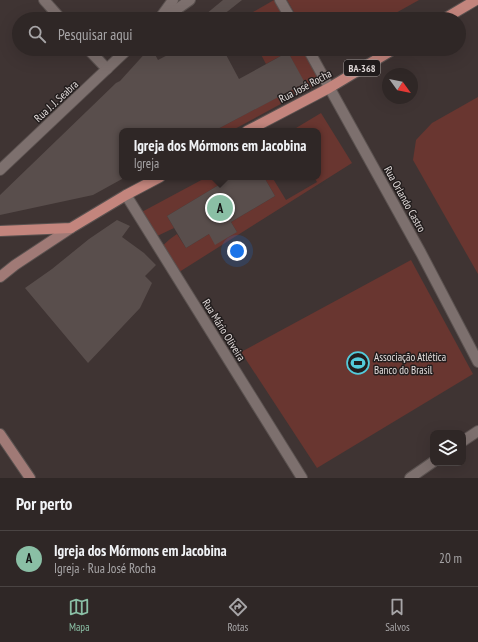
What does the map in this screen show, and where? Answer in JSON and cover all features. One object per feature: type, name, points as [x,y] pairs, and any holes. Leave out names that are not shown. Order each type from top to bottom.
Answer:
[{"type":"main road","points":[[456,12],[476,0]]},
{"type":"main road","name":"Rua José Rocha","points":[[253,128],[329,88],[382,56]]},
{"type":"main road","points":[[0,231],[71,228],[154,180]]},
{"type":"street","points":[[44,0],[55,12]]},
{"type":"street","points":[[165,12],[173,0]]},
{"type":"street","points":[[173,12],[190,0]]},
{"type":"street","points":[[280,0],[287,12]]},
{"type":"street","points":[[95,56],[107,69]]},
{"type":"street","name":"Rua J. J. Seabra","points":[[0,170],[121,56]]},
{"type":"street","name":"Rua Orlando Castro","points":[[312,56],[421,253],[478,362]]},
{"type":"street","name":"Rua Mário Oliveira","points":[[126,195],[302,478]]},
{"type":"street","points":[[0,277],[15,265],[71,228]]},
{"type":"street","points":[[466,439],[478,430]]},
{"type":"street","points":[[0,434],[30,478]]},
{"type":"street","points":[[410,478],[430,464]]},
{"type":"shaded area","points":[[274,0],[280,0],[287,12],[253,12]]},
{"type":"shaded area","points":[[287,0],[419,0],[398,12],[294,12]]},
{"type":"shaded area","points":[[262,56],[281,56],[266,64]]},
{"type":"shaded area","points":[[290,56],[312,56],[325,80],[237,128],[220,128],[304,83]]},
{"type":"shaded area","points":[[478,97],[478,274],[413,160],[416,140],[432,123]]},
{"type":"shaded area","points":[[321,113],[352,163],[176,274],[160,248],[177,234],[186,248],[209,234],[237,232],[231,222],[275,196],[266,180],[274,180],[286,200],[317,182],[316,180],[321,180],[321,128],[296,128]]},
{"type":"shaded area","points":[[201,180],[227,180],[167,216],[174,228],[153,238],[138,214]]},
{"type":"shaded area","name":"Associação Atlética Banco do Brasil","points":[[411,260],[473,374],[317,468],[241,352]]},
{"type":"building","points":[[223,0],[242,0],[227,12],[208,12]]},
{"type":"building","points":[[143,56],[156,56],[158,60],[166,56],[227,56],[239,79],[281,56],[290,56],[305,83],[220,128],[119,128],[120,180],[93,195],[0,215],[0,195],[116,83],[120,81]]},
{"type":"building","points":[[227,180],[266,180],[275,196],[231,222],[237,232],[215,245],[209,234],[186,248],[167,216]]},
{"type":"building","points":[[117,220],[130,226],[122,237],[144,253],[156,265],[145,276],[152,283],[140,308],[88,363],[25,288],[52,269],[89,239]]},
{"type":"place","name":"Igreja dos Mórmons em Jacobina","points":[[220,208]]},
{"type":"place","name":"Associação Atlética Banco do Brasil","points":[[358,363]]}]
